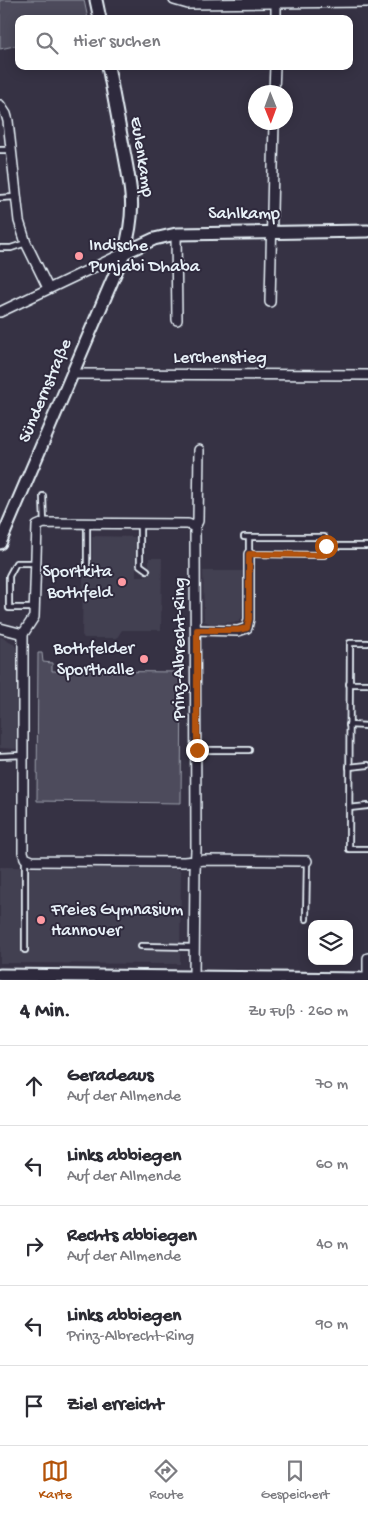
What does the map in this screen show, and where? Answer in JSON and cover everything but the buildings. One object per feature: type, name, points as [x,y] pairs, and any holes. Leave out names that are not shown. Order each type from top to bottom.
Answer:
[{"type":"street","points":[[96,0],[99,15]]},
{"type":"street","points":[[174,0],[188,4],[368,2]]},
{"type":"street","points":[[276,3],[276,15]]},
{"type":"street","name":"Eulenkamp","points":[[109,70],[132,199],[131,230],[124,253]]},
{"type":"street","points":[[274,85],[275,70]]},
{"type":"street","points":[[0,105],[6,114],[15,197],[26,243],[48,288]]},
{"type":"street","points":[[270,302],[274,130]]},
{"type":"street","name":"Sahlkamp","points":[[124,253],[154,239],[176,234],[368,231]]},
{"type":"street","points":[[176,234],[177,320]]},
{"type":"street","points":[[0,312],[124,253]]},
{"type":"street","name":"Sündernstraße","points":[[0,543],[124,253]]},
{"type":"street","name":"Lerchenstieg","points":[[72,374],[368,375]]},
{"type":"street","name":"Prinz-Albrecht-Ring","points":[[194,978],[197,750],[196,527],[198,521],[199,450]]},
{"type":"street","points":[[196,527],[188,524],[44,523],[37,526],[35,532],[34,617],[23,634],[23,852],[25,858],[32,861],[307,861]]},
{"type":"street","points":[[197,630],[238,630],[247,628],[249,619],[249,554]]},
{"type":"street","points":[[0,628],[23,634]]},
{"type":"street","points":[[0,975],[368,979],[368,958]]},
{"type":"lane","points":[[0,150],[11,150]]},
{"type":"lane","points":[[0,198],[15,197]]},
{"type":"lane","points":[[0,248],[11,248],[26,243]]},
{"type":"lane","points":[[43,496],[44,523]]},
{"type":"lane","points":[[82,573],[87,567],[87,524]]},
{"type":"lane","points":[[140,524],[140,565],[147,570]]},
{"type":"lane","points":[[246,537],[324,537],[324,546],[324,555],[249,554],[246,537]]},
{"type":"lane","points":[[324,546],[368,546]]},
{"type":"lane","points":[[34,563],[16,563],[9,576],[9,608],[34,608]]},
{"type":"lane","points":[[368,642],[350,643],[349,767],[349,849],[368,849]]},
{"type":"lane","points":[[350,684],[368,684]]},
{"type":"lane","points":[[350,725],[368,726]]},
{"type":"lane","points":[[197,750],[249,750]]},
{"type":"lane","points":[[0,756],[23,755]]},
{"type":"lane","points":[[349,767],[368,765]]},
{"type":"lane","points":[[349,808],[368,806]]},
{"type":"lane","points":[[25,858],[25,950]]},
{"type":"lane","points":[[306,919],[307,861]]},
{"type":"lane","points":[[141,946],[194,946]]},
{"type":"shaded area","points":[[0,0],[84,0],[87,15],[15,15],[15,46],[0,49]]},
{"type":"shaded area","name":"Sportkita Bothfeld","points":[[92,536],[136,537],[136,576],[149,576],[149,558],[162,558],[161,630],[122,630],[117,638],[84,638],[82,635],[83,577],[87,576],[92,570]]},
{"type":"shaded area","points":[[203,571],[243,571],[242,617],[239,622],[211,624],[204,621]]},
{"type":"shaded area","points":[[0,636],[13,643],[19,651],[18,749],[0,748]]},
{"type":"shaded area","points":[[38,653],[42,653],[43,662],[52,663],[52,671],[182,672],[181,803],[37,801]]},
{"type":"shaded area","points":[[0,867],[177,868],[181,872],[180,964],[0,963]]},
{"type":"place","name":"Indische Punjabi Dhaba","points":[[79,256]]},
{"type":"place","name":"Sportkita Bothfeld","points":[[122,582]]},
{"type":"place","name":"Bothfelder Sporthalle","points":[[144,659]]},
{"type":"place","name":"Freies Gymnasium Hannover","points":[[41,920]]},
{"type":"route","points":[[197,750],[197,630],[238,630],[247,628],[249,619],[249,554],[324,555],[324,546],[326,546]]}]
